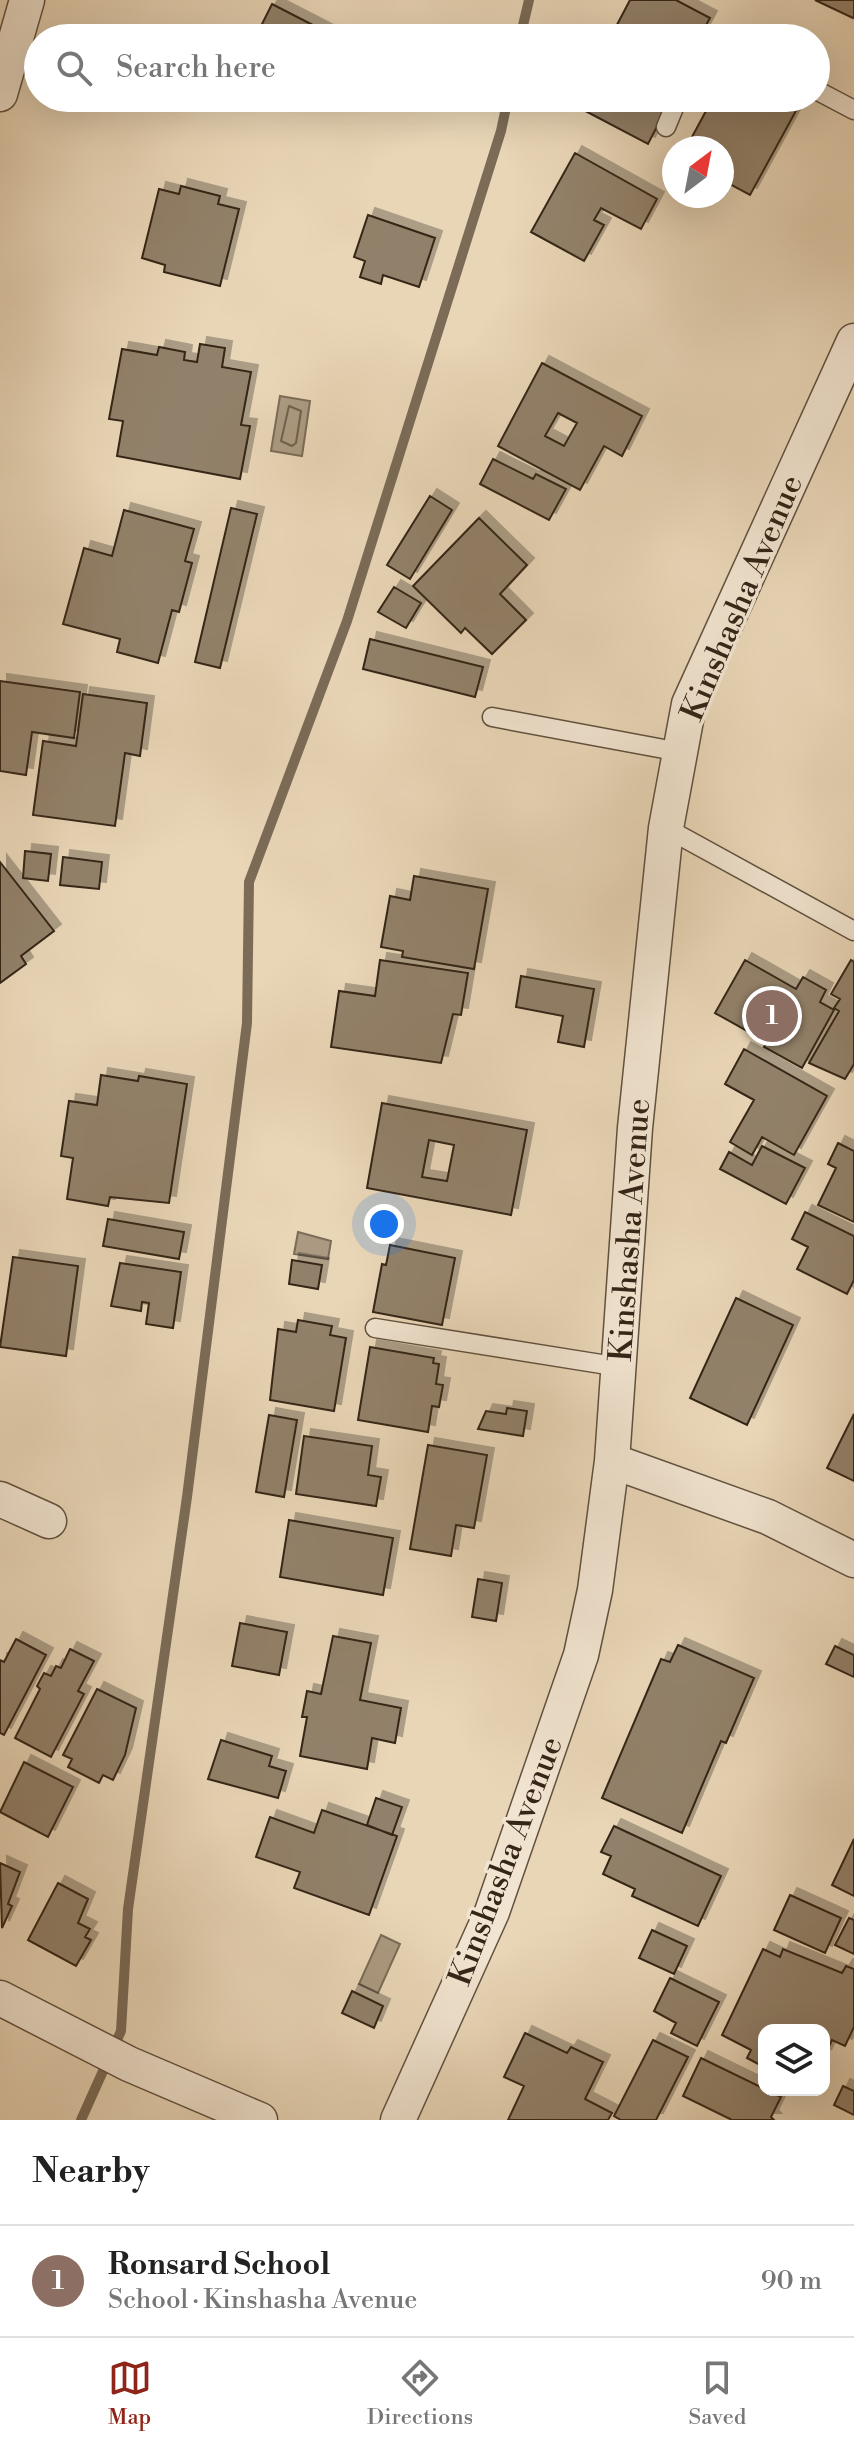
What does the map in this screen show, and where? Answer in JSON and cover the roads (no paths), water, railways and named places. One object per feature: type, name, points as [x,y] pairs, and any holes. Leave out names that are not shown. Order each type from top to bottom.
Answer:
[{"type":"street","points":[[0,94],[27,0]]},
{"type":"street","name":"Kinshasha Avenue","points":[[398,2120],[492,1912],[572,1682],[595,1590],[612,1461],[635,1128],[666,828],[689,704],[854,341]]},
{"type":"street","points":[[612,1461],[768,1517],[854,1560]]},
{"type":"street","points":[[0,1499],[49,1521]]},
{"type":"street","points":[[0,1998],[129,2064],[260,2120]]},
{"type":"lane","points":[[830,97],[854,110]]},
{"type":"lane","points":[[666,127],[672,112]]},
{"type":"lane","points":[[492,717],[680,752]]},
{"type":"lane","points":[[666,828],[854,931]]},
{"type":"lane","points":[[375,1328],[620,1367]]},
{"type":"water","points":[[280,396],[310,401],[302,456],[271,451]]},
{"type":"water","points":[[298,1232],[331,1241],[328,1259],[294,1254]]},
{"type":"water","points":[[381,1935],[400,1944],[378,1993],[359,1984]]},
{"type":"waterway","points":[[523,24],[529,0]]},
{"type":"waterway","points":[[81,2120],[121,2031],[128,1909],[187,1497],[247,1023],[249,882],[347,621],[505,112]]},
{"type":"place","name":"Ronsard School","points":[[772,1016]]}]
